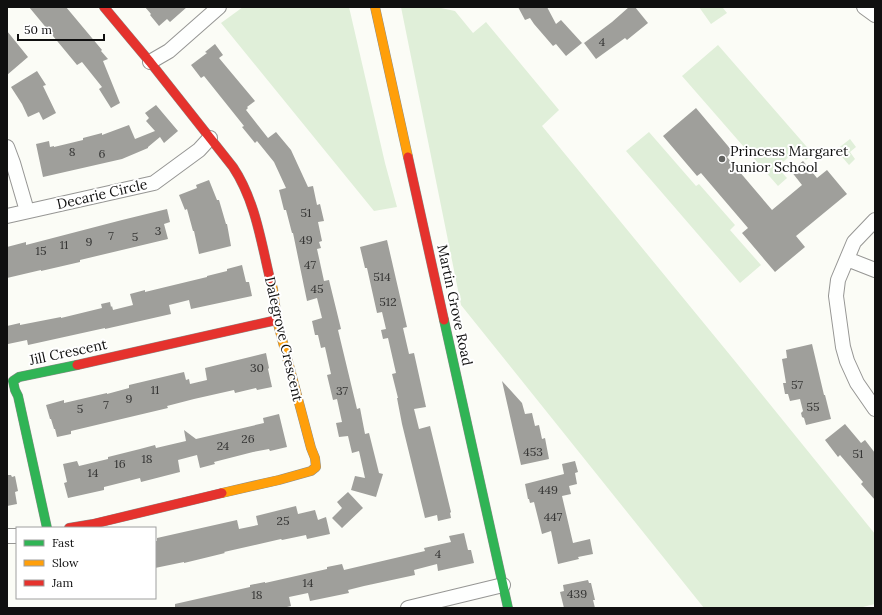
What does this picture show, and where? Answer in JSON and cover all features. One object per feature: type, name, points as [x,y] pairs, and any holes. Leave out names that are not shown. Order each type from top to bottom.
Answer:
[{"type":"street","name":"Dalegrove Crescent","points":[[75,527],[271,481],[311,471],[316,467],[315,458],[311,448],[277,320],[272,289],[254,214],[246,191],[233,167],[150,62],[104,7]]},
{"type":"street","points":[[150,62],[169,51],[219,7]]},
{"type":"street","name":"Martin Grove Road","points":[[375,7],[508,608]]},
{"type":"street","points":[[864,7],[875,14]]},
{"type":"street","name":"Decarie Circle","points":[[7,216],[154,183],[199,150],[210,138]]},
{"type":"street","points":[[7,147],[27,211]]},
{"type":"street","points":[[875,220],[854,242],[838,280],[836,296],[843,347],[847,361],[854,378],[875,409]]},
{"type":"street","points":[[847,259],[875,270]]},
{"type":"street","name":"Jill Crescent","points":[[47,527],[18,396],[13,381],[19,377],[277,320]]},
{"type":"street","points":[[408,608],[503,585]]},
{"type":"green space","points":[[243,7],[349,7],[385,163],[397,207],[374,211],[221,23]]},
{"type":"green space","points":[[401,7],[440,7],[455,11],[473,33],[486,22],[559,110],[542,126],[875,534],[875,604],[859,608],[704,608],[461,305]]},
{"type":"green space","points":[[699,7],[725,7],[723,8],[727,13],[711,24]]},
{"type":"green space","points":[[718,45],[813,154],[806,160],[797,150],[777,167],[787,178],[778,186],[682,76]]},
{"type":"green space","points":[[649,132],[696,186],[699,184],[735,225],[730,230],[761,265],[740,283],[626,151]]},
{"type":"green space","points":[[850,139],[856,147],[850,152],[855,159],[849,165],[836,150]]},
{"type":"building","points":[[29,7],[66,7],[108,59],[103,61],[120,103],[111,108],[99,89],[102,87],[82,62],[77,65]]},
{"type":"building","points":[[145,7],[187,7],[170,22],[167,19],[159,26]]},
{"type":"building","points":[[518,7],[547,7],[556,24],[561,20],[582,43],[566,56],[556,44],[553,46],[530,18],[525,20]]},
{"type":"building","points":[[629,7],[635,7],[648,23],[627,40],[625,38],[596,59],[584,43]]},
{"type":"building","points":[[7,31],[28,57],[7,75]]},
{"type":"building","points":[[215,44],[223,55],[219,58],[255,101],[247,107],[248,108],[246,110],[268,138],[276,132],[291,150],[308,187],[313,186],[317,205],[320,204],[324,221],[318,222],[322,241],[319,242],[321,248],[317,249],[324,281],[329,280],[341,329],[338,330],[357,409],[360,408],[365,434],[369,433],[379,473],[383,474],[376,497],[351,490],[355,476],[365,478],[359,451],[352,453],[348,436],[339,437],[336,423],[342,422],[337,399],[333,400],[327,375],[331,374],[325,347],[321,348],[318,335],[315,335],[312,321],[322,318],[317,298],[307,301],[293,233],[286,210],[284,210],[279,190],[286,188],[274,162],[257,141],[255,143],[242,127],[244,126],[204,76],[201,78],[191,65],[207,53],[205,52]]},
{"type":"building","points":[[37,71],[46,85],[43,86],[56,113],[43,120],[39,112],[28,117],[11,87]]},
{"type":"building","points":[[156,105],[178,131],[164,143],[160,137],[148,148],[122,159],[43,177],[36,144],[49,141],[50,147],[54,147],[83,140],[83,138],[102,133],[102,135],[129,125],[135,139],[155,131],[146,121],[149,118],[145,113]]},
{"type":"building","points":[[696,108],[733,152],[727,157],[772,210],[802,185],[791,171],[803,161],[817,178],[827,170],[847,194],[796,236],[805,247],[775,272],[742,233],[748,228],[701,173],[697,176],[663,136]]},
{"type":"building","points":[[209,180],[217,200],[219,200],[227,224],[231,246],[199,254],[187,209],[185,210],[179,195],[197,188],[196,185]]},
{"type":"building","points":[[167,209],[170,222],[164,224],[168,239],[80,260],[80,262],[7,278],[7,247],[26,242],[26,245]]},
{"type":"building","points":[[387,240],[407,327],[403,328],[409,354],[414,353],[426,407],[414,409],[419,429],[430,426],[451,512],[451,518],[438,521],[437,515],[425,518],[402,424],[392,374],[396,373],[388,338],[383,339],[381,330],[386,329],[382,312],[377,313],[367,268],[365,268],[360,247]]},
{"type":"building","points":[[242,265],[246,282],[249,282],[252,296],[191,309],[189,300],[169,305],[171,314],[28,345],[27,340],[8,344],[7,326],[61,318],[102,308],[101,304],[110,302],[113,310],[133,305],[130,294],[145,290],[145,292],[207,277]]},
{"type":"building","points":[[812,344],[831,419],[806,425],[801,413],[803,411],[800,399],[790,401],[788,394],[785,394],[783,383],[786,383],[782,359],[787,358],[786,350]]},
{"type":"building","points":[[266,353],[272,387],[257,390],[256,388],[235,393],[234,390],[194,399],[167,406],[168,408],[71,431],[71,434],[57,437],[46,405],[64,400],[64,403],[107,394],[129,388],[129,385],[184,372],[186,380],[189,379],[190,384],[207,380],[205,368]]},
{"type":"building","points":[[502,381],[522,403],[525,414],[532,413],[535,426],[539,425],[542,439],[545,438],[549,459],[521,465]]},
{"type":"building","points":[[279,414],[287,447],[270,451],[269,449],[253,452],[214,462],[215,464],[200,468],[197,455],[178,460],[180,472],[141,482],[140,478],[104,487],[104,490],[68,498],[64,483],[67,482],[63,464],[77,461],[79,466],[155,445],[156,448],[186,441],[184,430],[196,439],[264,423],[263,418]]},
{"type":"building","points":[[845,424],[861,443],[865,440],[875,453],[875,500],[861,484],[863,482],[840,455],[838,457],[825,440]]},
{"type":"building","points":[[575,461],[578,472],[575,473],[577,484],[569,486],[571,494],[562,496],[573,543],[590,539],[593,554],[578,557],[579,559],[558,564],[551,531],[542,534],[534,502],[530,503],[528,499],[525,484],[564,474],[562,464]]},
{"type":"building","points":[[7,475],[11,475],[12,477],[15,476],[18,491],[15,492],[17,504],[7,506]]},
{"type":"building","points":[[348,492],[363,508],[342,528],[332,518],[342,508],[337,502]]},
{"type":"building","points":[[296,506],[298,514],[315,510],[318,520],[326,517],[330,534],[307,539],[306,535],[281,539],[184,563],[156,568],[157,538],[237,520],[239,529],[258,525],[256,516]]},
{"type":"building","points":[[464,533],[468,550],[471,550],[474,563],[438,571],[437,564],[414,570],[415,575],[348,590],[349,593],[310,601],[308,593],[289,597],[291,606],[283,608],[175,608],[175,604],[250,587],[250,585],[327,569],[327,567],[342,564],[344,570],[425,551],[424,548],[451,542],[449,536]]},
{"type":"building","points":[[588,580],[589,583],[591,583],[595,600],[593,600],[595,608],[564,608],[560,592],[564,591],[563,585]]},
{"type":"traffic: fast","points":[[444,320],[508,608]]},
{"type":"traffic: fast","points":[[47,527],[18,396],[13,381],[19,377],[77,365]]},
{"type":"traffic: slow","points":[[375,7],[408,157]]},
{"type":"traffic: slow","points":[[222,493],[279,480],[311,471],[316,467],[315,458],[311,448],[277,320],[273,289],[270,279]]},
{"type":"traffic: jam","points":[[104,7],[150,62],[233,167],[241,180],[252,207],[270,279]]},
{"type":"traffic: jam","points":[[408,157],[444,320]]},
{"type":"traffic: jam","points":[[77,365],[277,320]]},
{"type":"traffic: jam","points":[[75,527],[222,493]]},
{"type":"place","name":"Princess Margaret Junior School","points":[[722,159]]}]
